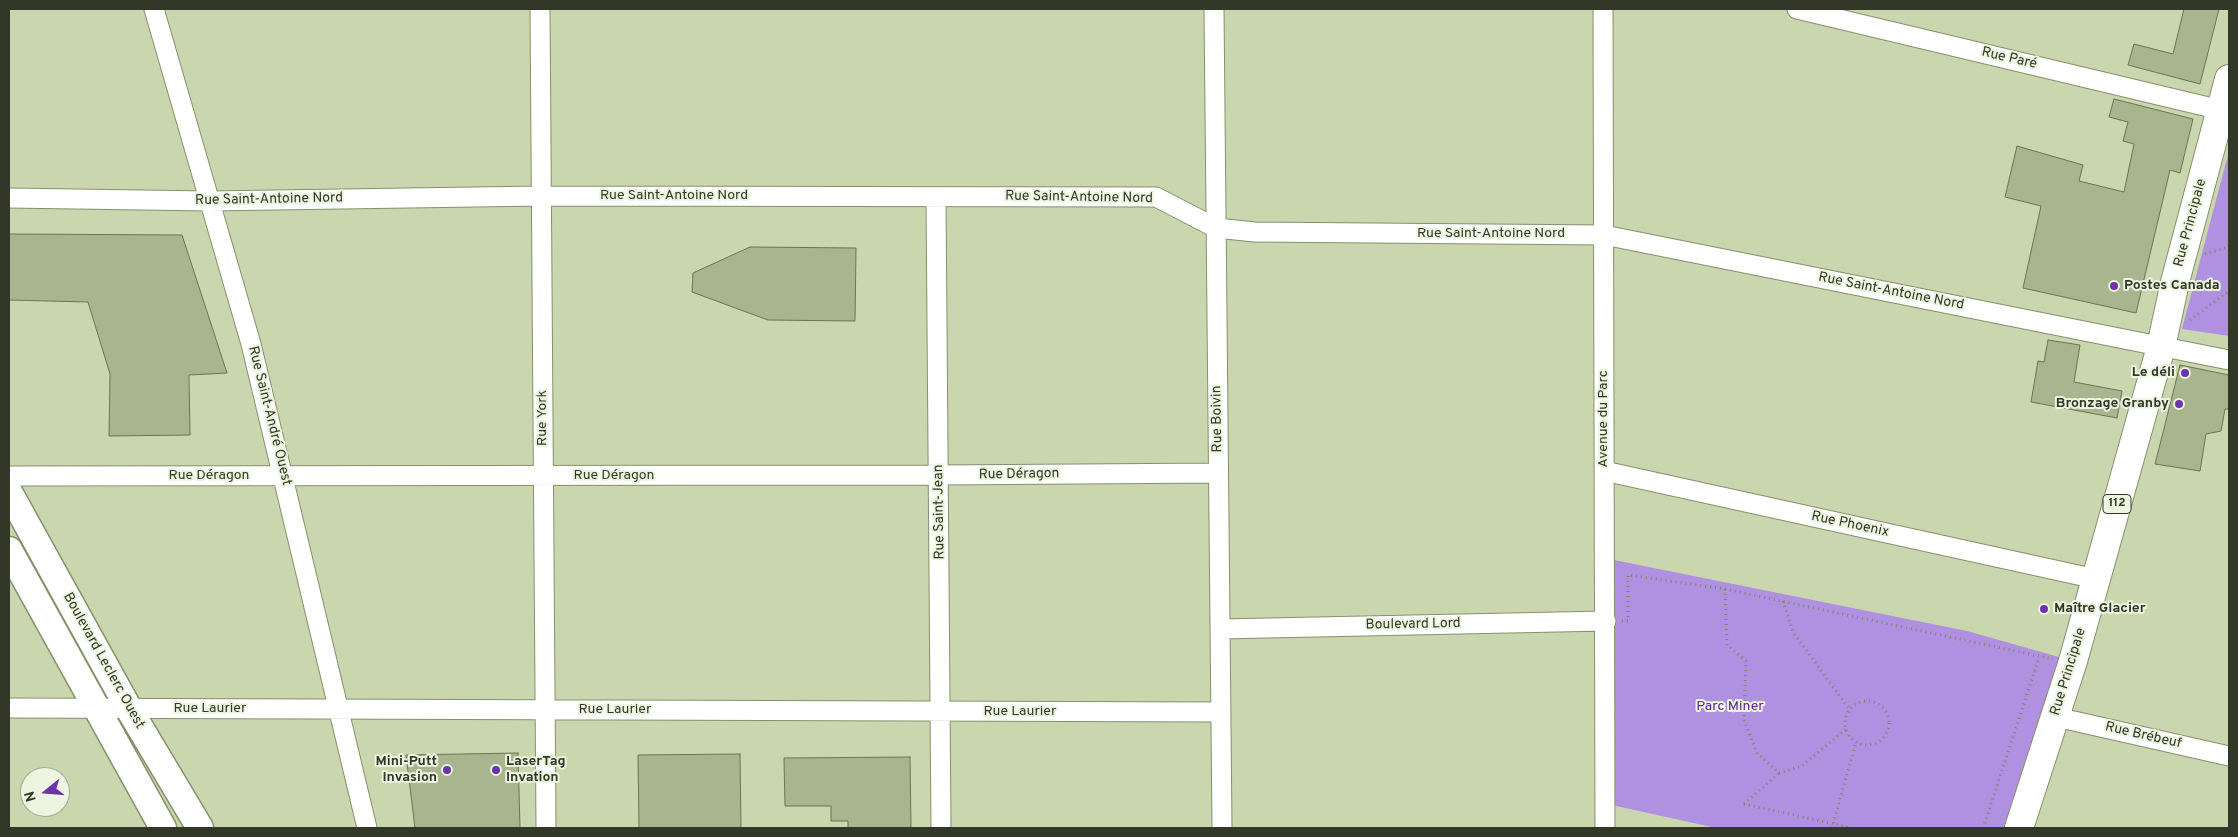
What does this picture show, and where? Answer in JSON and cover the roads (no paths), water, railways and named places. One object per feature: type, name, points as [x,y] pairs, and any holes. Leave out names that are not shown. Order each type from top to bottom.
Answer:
[{"type":"main road","name":"Rue Principale","points":[[2019,828],[2056,717],[2096,579],[2161,347],[2175,282],[2229,79]]},
{"type":"street","name":"Rue Saint-André Ouest","points":[[154,9],[251,344],[367,828]]},
{"type":"street","name":"Rue York","points":[[540,9],[546,828]]},
{"type":"street","name":"Rue Boivin","points":[[1214,9],[1222,828]]},
{"type":"street","name":"Avenue du Parc","points":[[1603,9],[1606,621],[1605,828]]},
{"type":"street","name":"Rue Paré","points":[[1797,9],[2221,110]]},
{"type":"street","name":"Rue Saint-Antoine Nord","points":[[9,198],[209,201],[541,196],[1156,197],[1216,228],[1255,232],[1604,235],[2229,360]]},
{"type":"street","name":"Rue Saint-Jean","points":[[936,197],[942,828]]},
{"type":"street","name":"Rue Phoenix","points":[[1604,471],[2096,579]]},
{"type":"street","name":"Rue Déragon","points":[[9,476],[1218,473]]},
{"type":"street","name":"Boulevard Leclerc Ouest","points":[[9,492],[129,709],[200,828]]},
{"type":"street","name":"Boulevard Leclerc Ouest","points":[[9,550],[163,828]]},
{"type":"street","name":"Boulevard Lord","points":[[1220,629],[1606,621]]},
{"type":"street","name":"Rue Laurier","points":[[9,708],[1221,712]]},
{"type":"street","name":"Rue Brébeuf","points":[[2056,717],[2229,756]]},
{"type":"place","name":"Postes Canada","points":[[2114,286]]},
{"type":"place","name":"Le déli","points":[[2185,373]]},
{"type":"place","name":"Bronzage Granby","points":[[2179,404]]},
{"type":"place","name":"Maître Glacier","points":[[2044,609]]},
{"type":"place","name":"Mini-Putt Invasion","points":[[447,770]]},
{"type":"place","name":"LaserTag Invation","points":[[496,770]]},
{"type":"park label","name":"Parc Miner","points":[[1730,707]]}]
